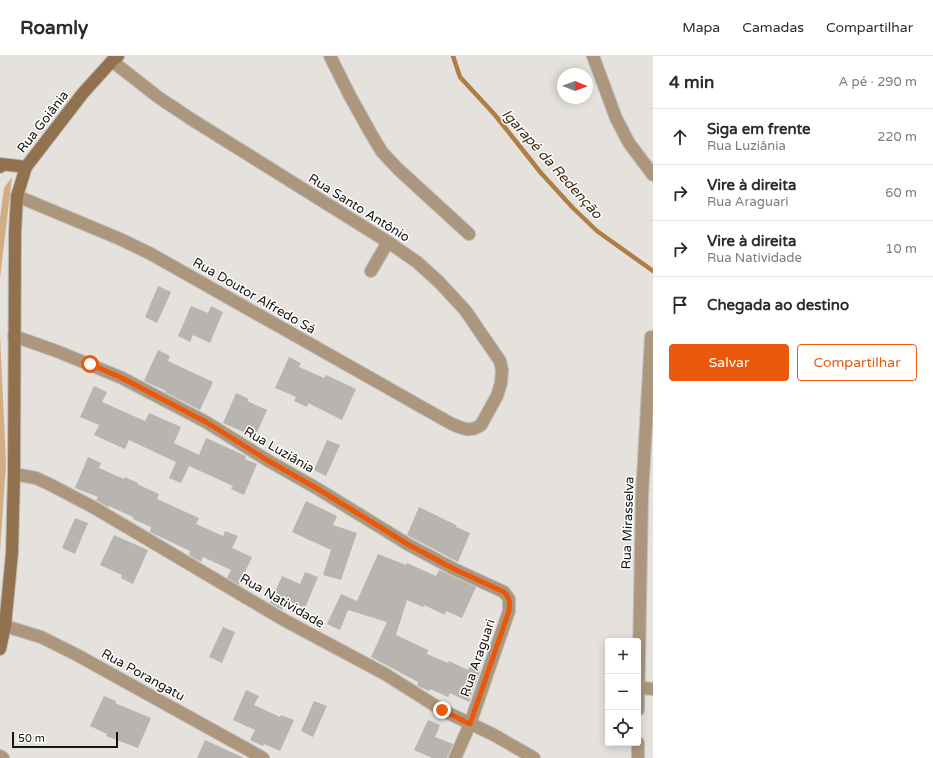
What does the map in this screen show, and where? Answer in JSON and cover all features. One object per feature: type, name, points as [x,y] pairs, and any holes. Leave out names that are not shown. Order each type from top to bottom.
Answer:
[{"type":"street","points":[[330,56],[350,96],[382,152],[398,169],[469,234]]},
{"type":"street","points":[[593,56],[616,118],[629,143],[653,175]]},
{"type":"street","name":"Rua Goiânia","points":[[1,642],[5,626],[12,553],[14,474],[15,233],[17,196],[26,167],[70,108],[115,58]]},
{"type":"street","name":"Rua Santo Antônio","points":[[115,58],[158,97],[388,242],[417,262],[439,282],[465,310],[500,361],[502,370],[502,378],[497,396],[481,425],[471,430]]},
{"type":"street","points":[[0,165],[26,167]]},
{"type":"street","name":"Rua Doutor Alfredo Sá","points":[[17,196],[120,239],[151,254],[450,423],[471,430]]},
{"type":"street","points":[[371,271],[388,242]]},
{"type":"street","name":"Rua Luziânia","points":[[14,336],[122,378],[206,422],[409,545],[454,569],[504,592],[510,599],[509,611]]},
{"type":"street","name":"Rua Mirasselva","points":[[638,674],[642,495],[651,337]]},
{"type":"street","name":"Rua Natividade","points":[[14,474],[36,478],[93,507],[284,620],[385,674],[442,710],[494,735],[534,758]]},
{"type":"street","name":"Rua Araguari","points":[[455,758],[470,724],[509,611]]},
{"type":"street","name":"Rua Porangatu","points":[[5,626],[41,637],[77,655],[263,758]]},
{"type":"street","points":[[641,687],[653,689]]},
{"type":"street","points":[[638,746],[638,758]]},
{"type":"shaded area","points":[[12,177],[0,278],[0,219],[4,188]]},
{"type":"shaded area","points":[[0,334],[6,463],[0,552]]},
{"type":"building","points":[[158,286],[171,292],[157,323],[145,317]]},
{"type":"building","points":[[191,306],[208,313],[211,306],[223,312],[210,343],[193,335],[190,342],[178,336]]},
{"type":"building","points":[[158,350],[170,356],[168,361],[213,382],[200,410],[165,392],[166,391],[144,381]]},
{"type":"building","points":[[289,357],[301,363],[299,367],[324,378],[326,375],[356,389],[342,420],[308,403],[307,407],[294,401],[296,397],[275,388]]},
{"type":"building","points":[[94,386],[107,392],[102,402],[145,421],[149,413],[181,427],[174,443],[199,455],[206,438],[246,456],[245,459],[257,464],[244,495],[231,489],[233,486],[189,466],[181,483],[169,478],[176,462],[129,440],[125,449],[94,435],[99,425],[80,417]]},
{"type":"building","points":[[236,393],[249,399],[247,401],[267,410],[255,437],[223,423]]},
{"type":"building","points":[[327,440],[340,445],[326,476],[314,470]]},
{"type":"building","points":[[88,457],[101,463],[99,468],[124,479],[125,477],[138,483],[137,484],[159,494],[157,499],[199,518],[196,524],[223,536],[225,531],[238,536],[232,548],[252,557],[239,585],[227,578],[231,570],[203,557],[201,562],[189,555],[190,551],[150,532],[151,527],[133,519],[133,517],[109,506],[108,507],[96,500],[98,497],[75,488]]},
{"type":"building","points":[[306,501],[337,516],[333,525],[357,533],[341,580],[323,575],[331,550],[292,532]]},
{"type":"building","points":[[419,507],[470,533],[458,562],[407,535]]},
{"type":"building","points":[[75,518],[88,523],[75,554],[62,548]]},
{"type":"building","points":[[114,535],[148,550],[133,584],[121,578],[122,575],[100,565]]},
{"type":"building","points":[[378,554],[406,565],[407,563],[436,576],[439,570],[476,587],[462,618],[446,611],[445,615],[424,605],[423,607],[407,600],[396,635],[428,650],[427,654],[448,663],[449,661],[468,670],[470,666],[480,671],[469,702],[450,693],[448,697],[430,689],[429,691],[418,686],[418,682],[371,657],[387,622],[348,610],[340,630],[327,624],[341,594],[357,601]]},
{"type":"building","points":[[305,572],[318,577],[305,608],[286,600],[282,610],[270,603],[282,576],[300,584]]},
{"type":"building","points":[[223,627],[235,632],[222,663],[209,657]]},
{"type":"building","points":[[246,690],[259,696],[254,705],[280,717],[281,715],[294,720],[280,751],[250,740],[255,730],[233,720]]},
{"type":"building","points":[[104,696],[116,701],[115,703],[151,718],[138,748],[106,736],[107,734],[90,726]]},
{"type":"building","points":[[314,701],[327,706],[313,737],[301,731]]},
{"type":"building","points":[[428,720],[440,725],[435,737],[453,744],[447,758],[432,758],[414,750]]},
{"type":"building","points":[[205,740],[244,758],[197,758]]},
{"type":"waterway","name":"Igarapé da Redenção","points":[[453,56],[460,77],[495,115],[541,173],[573,208],[597,231],[653,271]]},
{"type":"route","points":[[90,364],[122,378],[206,422],[243,446],[318,489],[409,545],[454,569],[504,592],[510,599],[509,611],[470,724],[442,710]]}]
